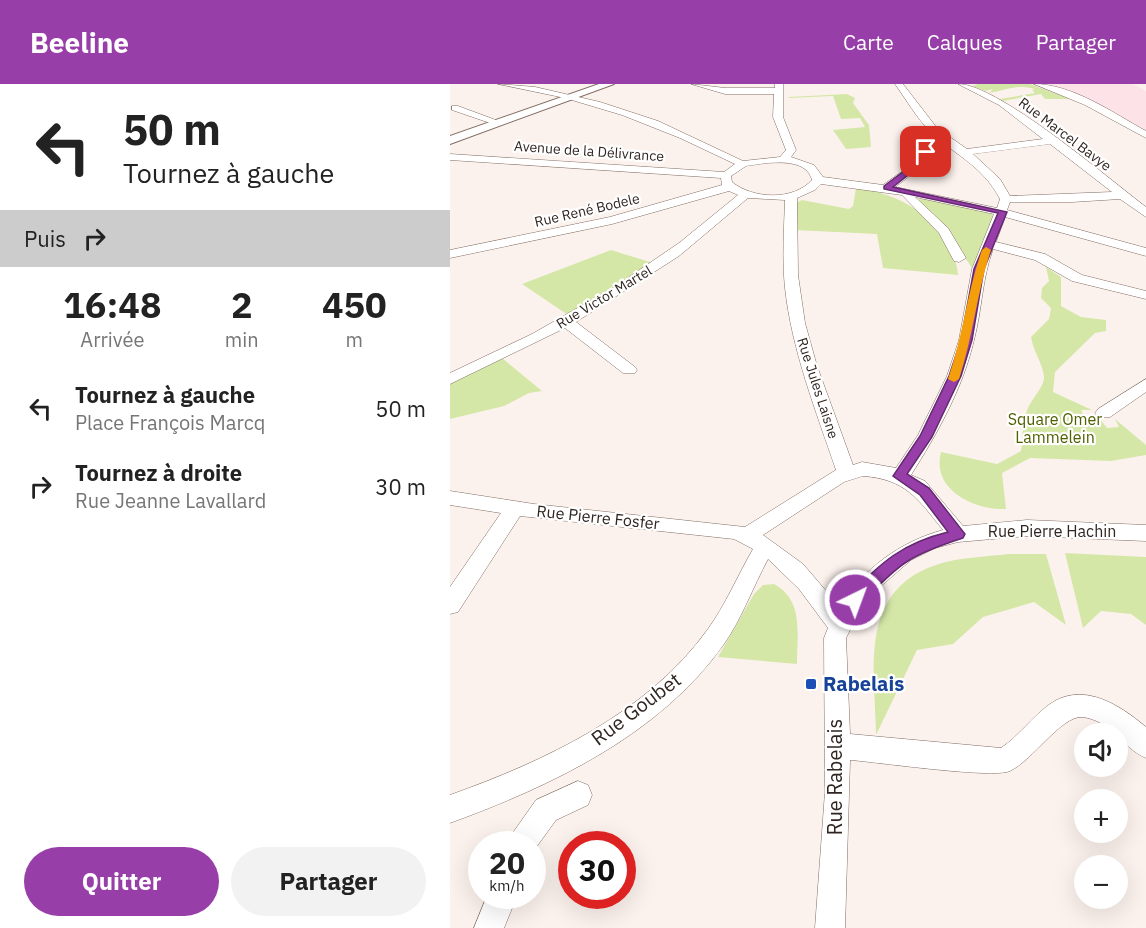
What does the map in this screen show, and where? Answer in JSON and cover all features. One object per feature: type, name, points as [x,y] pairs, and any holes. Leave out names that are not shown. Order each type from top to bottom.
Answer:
[{"type":"street","points":[[502,84],[572,97],[657,122],[742,164],[783,160],[813,169],[818,180]]},
{"type":"street","points":[[450,140],[609,84]]},
{"type":"street","points":[[695,84],[725,91],[778,87],[778,117],[791,150],[783,160]]},
{"type":"street","points":[[899,84],[936,139],[965,152],[999,184],[1005,205],[979,269],[969,328],[957,370],[931,428],[900,476]]},
{"type":"street","name":"Rue Marcel Bavye","points":[[962,84],[998,100],[1146,213]]},
{"type":"street","points":[[1038,84],[1088,103],[1146,135]]},
{"type":"street","points":[[455,108],[499,123]]},
{"type":"street","points":[[886,188],[915,167],[936,139]]},
{"type":"street","points":[[965,152],[1052,141]]},
{"type":"street","name":"Avenue de la Délivrance","points":[[450,157],[728,181]]},
{"type":"street","name":"Rue René Bodele","points":[[450,254],[619,219],[728,181],[742,164]]},
{"type":"street","points":[[818,180],[1005,205],[1146,252]]},
{"type":"street","points":[[728,181],[745,195],[763,198],[791,196],[807,191],[818,180]]},
{"type":"street","points":[[907,191],[909,198],[944,231],[959,258]]},
{"type":"street","name":"Rue Victor Martel","points":[[450,379],[566,321],[673,254],[745,195]]},
{"type":"street","points":[[1005,205],[1123,195]]},
{"type":"street","name":"Rue Jules Laisne","points":[[791,196],[789,255],[796,316],[808,364],[846,472]]},
{"type":"street","points":[[988,244],[1040,257],[1077,278],[1146,295]]},
{"type":"street","points":[[566,321],[629,370]]},
{"type":"street","points":[[1104,413],[1146,384]]},
{"type":"street","points":[[839,626],[799,573],[756,541],[846,472],[875,469],[900,476],[925,492],[958,534]]},
{"type":"street","name":"Rue Pierre Fosfer","points":[[450,498],[515,508],[712,528],[756,541]]},
{"type":"street","points":[[450,605],[515,508]]},
{"type":"street","name":"Rue Pierre Hachin","points":[[839,626],[865,587],[892,562],[916,547],[958,534],[1027,528],[1146,533]]},
{"type":"street","name":"Rue Goubet","points":[[450,809],[516,784],[560,762],[614,729],[670,686],[718,634],[732,612],[747,575],[756,541]]},
{"type":"street","name":"Rue Rabelais","points":[[830,928],[838,792],[834,685],[835,638],[839,626]]},
{"type":"street","points":[[838,746],[1002,761],[1020,750],[1060,712],[1076,706],[1105,712],[1146,745]]},
{"type":"street","points":[[531,831],[546,810],[578,795]]},
{"type":"street","points":[[489,928],[497,909]]},
{"type":"shaded area","points":[[1047,84],[1133,84],[1146,91],[1146,130],[1091,100]]},
{"type":"green space","points":[[1030,84],[1070,99],[1045,99],[1041,94],[1003,101],[1000,99],[1035,93],[1032,90],[1035,89],[1017,87],[989,93],[993,89],[986,91],[972,86]]},
{"type":"green space","points":[[847,94],[855,98],[853,103],[869,125],[871,147],[846,149],[833,130],[865,127],[860,118],[841,119],[833,96],[788,97]]},
{"type":"green space","points":[[856,188],[891,197],[923,214],[947,241],[958,275],[883,268],[877,234],[794,230],[796,203],[802,200],[849,209],[853,206]]},
{"type":"green space","points":[[926,198],[992,214],[994,218],[972,268],[940,221],[917,200]]},
{"type":"green space","points":[[611,250],[653,263],[568,315],[522,284]]},
{"type":"green space","name":"Square Omer Lammelein","points":[[1046,267],[1061,277],[1061,306],[1081,317],[1106,320],[1106,331],[1095,333],[1055,372],[1053,392],[1092,410],[1081,410],[1085,418],[1100,419],[1107,428],[1119,427],[1115,419],[1146,445],[1146,455],[1111,461],[1030,458],[1002,473],[1006,509],[981,506],[958,495],[949,487],[942,477],[941,452],[997,464],[1021,451],[1026,414],[1042,386],[1044,377],[1031,337],[1049,319],[1051,308],[1041,298],[1042,288],[1049,281]]},
{"type":"green space","points":[[502,358],[542,391],[529,393],[504,406],[450,419],[450,382]]},
{"type":"green space","points":[[1065,553],[1146,557],[1146,625],[1131,614],[1101,611],[1083,628]]},
{"type":"green space","points":[[1009,554],[1046,554],[1066,625],[1034,602],[983,617],[953,644],[917,650],[876,735],[874,660],[876,635],[882,613],[894,593],[911,577],[936,565],[963,559]]},
{"type":"green space","points":[[774,584],[784,591],[794,608],[798,630],[797,664],[718,657],[754,594],[763,585]]},
{"type":"slow traffic","points":[[954,379],[967,340],[977,278],[986,250]]},
{"type":"place","name":"Rabelais","points":[[811,684]]},
{"type":"route","points":[[855,600],[865,587],[904,554],[928,542],[958,534],[925,492],[900,476],[926,437],[955,376],[967,340],[979,269],[1003,212],[956,200],[886,188],[915,167],[926,152]]}]
